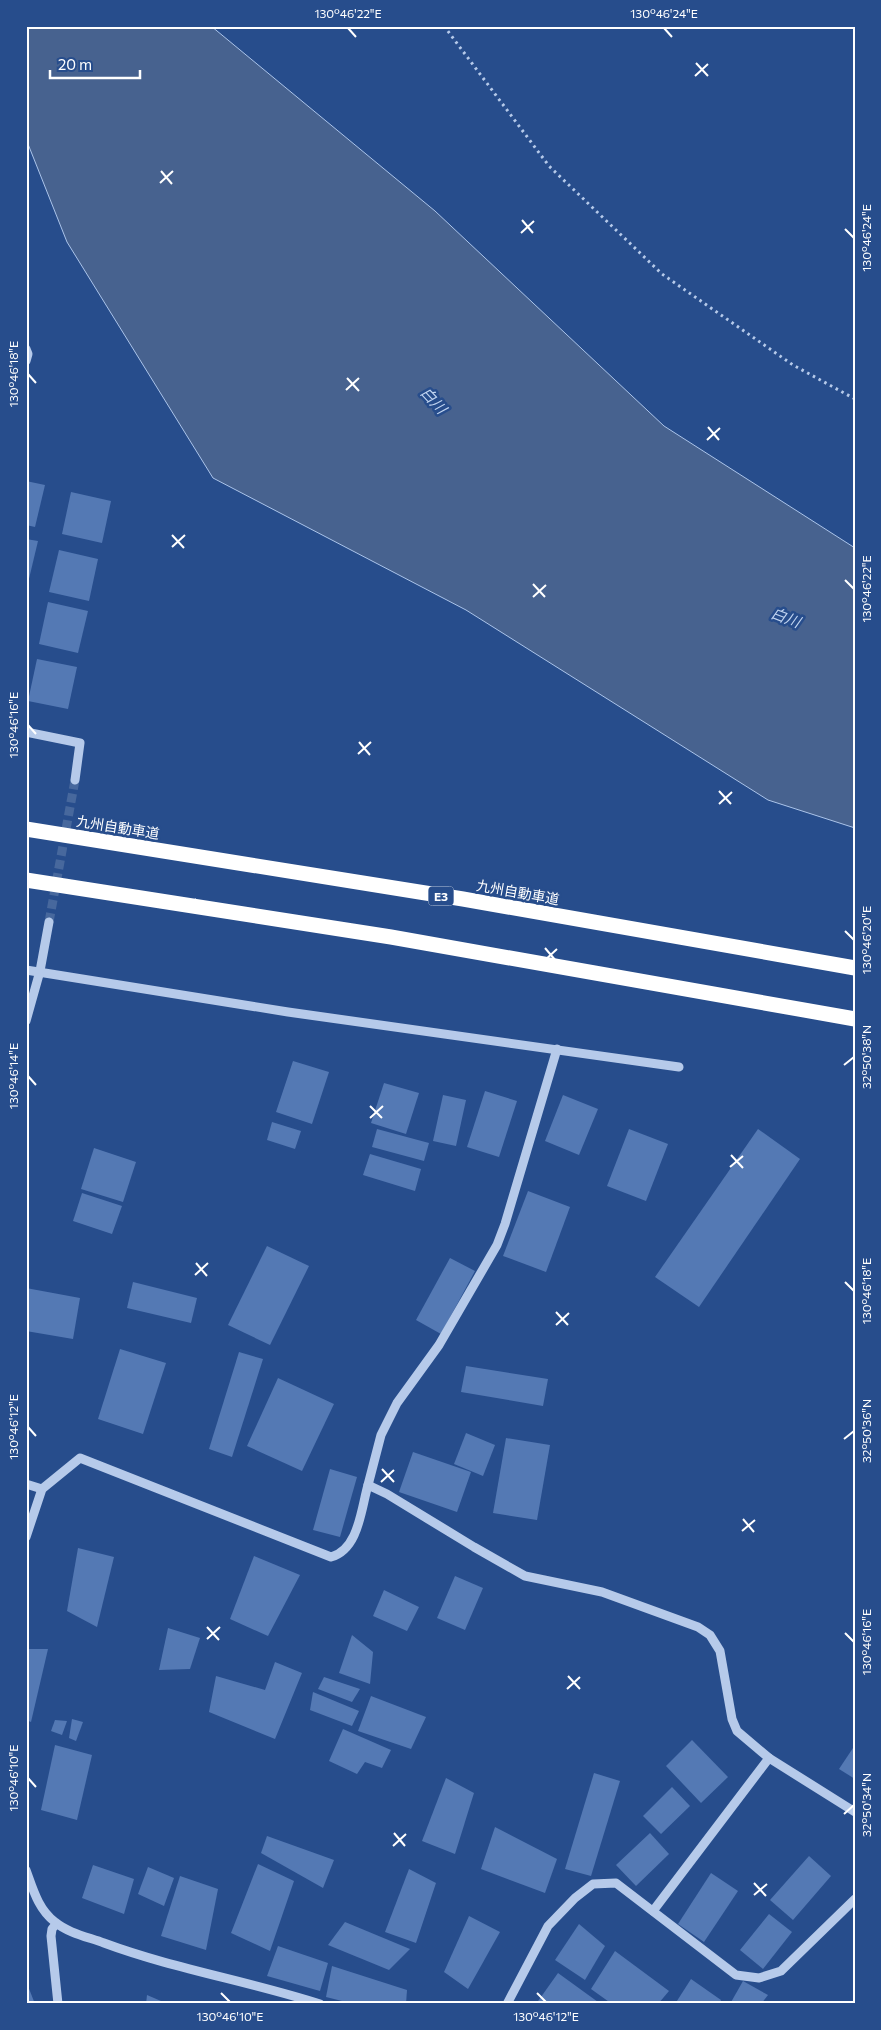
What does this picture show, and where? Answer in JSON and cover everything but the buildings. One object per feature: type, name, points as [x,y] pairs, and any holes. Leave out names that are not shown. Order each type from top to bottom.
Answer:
[{"type":"highway","name":"九州自動車道","points":[[26,829],[454,898],[855,968]]},
{"type":"highway","points":[[26,880],[391,937],[855,1019]]},
{"type":"street","points":[[26,349],[28,354],[26,360]]},
{"type":"street","points":[[26,732],[80,743],[75,780]]},
{"type":"street","points":[[26,1020],[40,971],[49,922]]},
{"type":"street","points":[[26,970],[288,1012],[679,1067]]},
{"type":"street","points":[[26,1537],[42,1489],[80,1458],[331,1557],[346,1549],[354,1537],[381,1435],[398,1403],[439,1345],[496,1245],[505,1224],[557,1049]]},
{"type":"street","points":[[26,1484],[42,1489]]},
{"type":"street","points":[[368,1485],[387,1494],[526,1576],[602,1592],[698,1627],[710,1635],[720,1651],[732,1719],[737,1730],[769,1758],[823,1790],[855,1812]]},
{"type":"street","points":[[653,1912],[769,1758]]},
{"type":"street","points":[[26,1870],[38,1901],[45,1913],[56,1924],[138,1956],[320,2004]]},
{"type":"street","points":[[507,2004],[548,1926],[575,1898],[593,1884],[616,1883],[736,1975],[759,1978],[780,1971],[855,1899]]},
{"type":"street","points":[[56,1924],[52,1928],[51,1936],[58,2004]]},
{"type":"path","points":[[444,26],[549,166],[662,274],[793,365],[855,399]]},
{"type":"water","name":"白川","points":[[26,26],[211,26],[435,211],[664,426],[855,548],[855,828],[768,800],[466,610],[213,478],[67,242],[26,139]]},
{"type":"tunnel","points":[[49,922],[75,780]]}]
